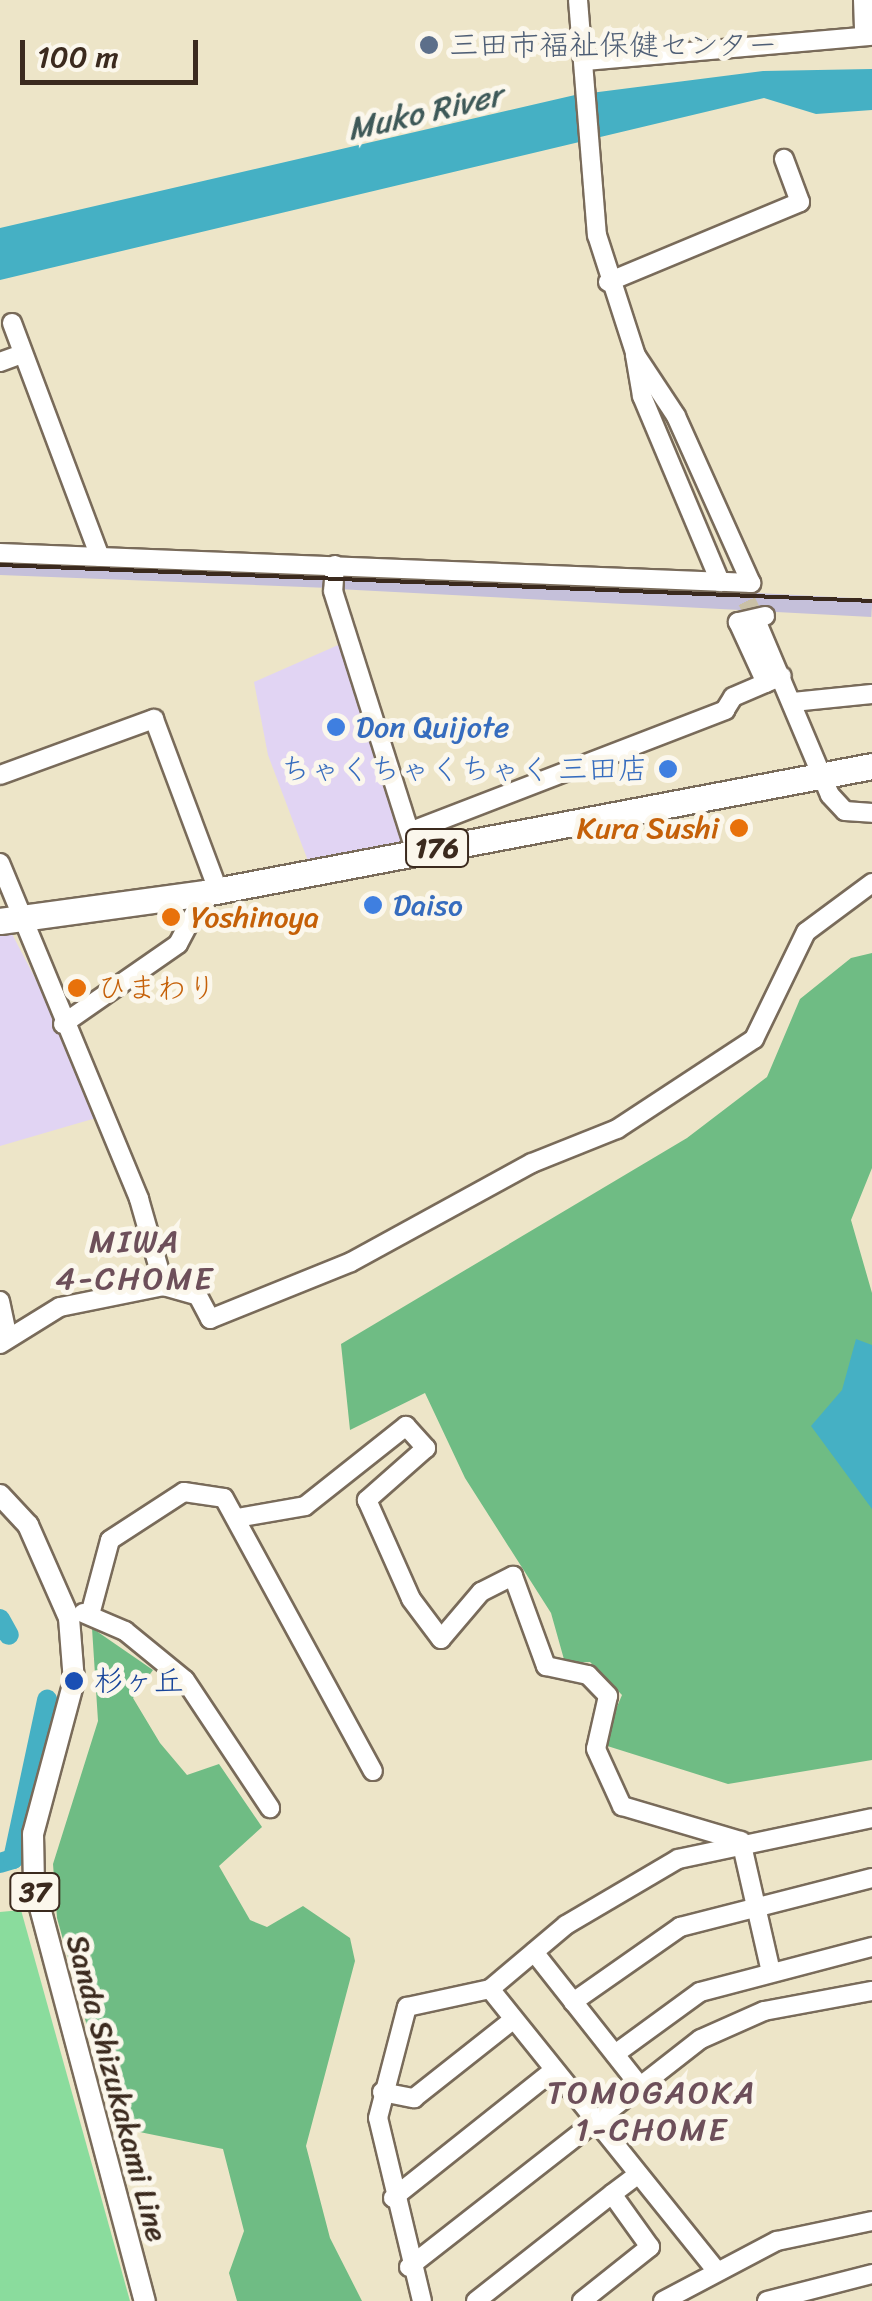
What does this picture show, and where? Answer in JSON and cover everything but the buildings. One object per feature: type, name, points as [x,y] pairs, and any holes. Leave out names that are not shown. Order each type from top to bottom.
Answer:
[{"type":"highway","name":"176","points":[[11,919],[212,891],[412,841],[872,766]]},
{"type":"main road","name":"Sanda Shizukakami Line","points":[[0,1495],[28,1525],[70,1618],[74,1681],[33,1834],[34,1885],[145,2301]]},
{"type":"street","points":[[578,0],[594,183],[608,282],[635,354],[642,396],[735,580]]},
{"type":"street","points":[[585,61],[868,36],[862,0]]},
{"type":"street","points":[[608,282],[800,202],[784,159]]},
{"type":"street","points":[[12,323],[100,557]]},
{"type":"street","points":[[0,362],[22,354]]},
{"type":"street","points":[[635,354],[676,416],[735,580]]},
{"type":"street","points":[[0,553],[735,580]]},
{"type":"street","points":[[335,565],[333,590],[412,841],[685,727],[774,680]]},
{"type":"street","points":[[872,694],[798,701],[774,680],[742,615],[768,619],[798,701],[824,773],[838,806],[872,813]]},
{"type":"street","points":[[756,620],[774,680]]},
{"type":"street","points":[[0,776],[154,720],[212,891],[178,944],[64,1024]]},
{"type":"street","points":[[0,864],[11,919],[64,1024],[139,1199],[164,1286]]},
{"type":"street","points":[[0,1301],[4,1341],[60,1307],[164,1286],[198,1296],[210,1319],[351,1262],[532,1162],[617,1129],[754,1039],[806,932],[872,883]]},
{"type":"street","points":[[237,1518],[305,1506],[406,1426],[426,1448],[367,1500],[411,1600],[441,1639],[482,1592],[513,1576],[546,1666],[588,1675],[608,1696],[596,1750],[622,1806],[741,1841]]},
{"type":"street","points":[[90,1611],[110,1540],[162,1504],[206,1490],[237,1518],[373,1771]]},
{"type":"street","points":[[70,1618],[90,1611]]},
{"type":"street","points":[[90,1611],[185,1680],[270,1808]]},
{"type":"street","points":[[422,2301],[409,2267],[381,2154],[382,2092],[408,2007],[490,1990],[534,1952],[635,1878],[741,1841],[872,1818]]},
{"type":"street","points":[[741,1841],[770,1968]]},
{"type":"street","points":[[574,2002],[680,1927],[754,1905],[872,1878]]},
{"type":"street","points":[[615,2054],[700,1992],[770,1968],[872,1948]]},
{"type":"street","points":[[534,1952],[640,2086]]},
{"type":"street","points":[[490,1990],[714,2268]]},
{"type":"street","points":[[409,2267],[640,2086],[738,2020],[872,1991]]},
{"type":"street","points":[[382,2092],[414,2098],[514,2019]]},
{"type":"street","points":[[393,2198],[554,2070]]},
{"type":"street","points":[[476,2301],[637,2175]]},
{"type":"street","points":[[582,2301],[650,2248],[612,2194]]},
{"type":"street","points":[[662,2301],[714,2268],[776,2241],[872,2220]]},
{"type":"street","points":[[766,2301],[872,2274]]},
{"type":"shaded area","points":[[0,560],[329,569],[329,588],[0,575]]},
{"type":"shaded area","points":[[338,571],[872,599],[871,617],[337,589]]},
{"type":"shaded area","points":[[345,642],[406,832],[402,845],[308,861],[268,755],[254,682]]},
{"type":"shaded area","points":[[11,932],[79,1062],[96,1118],[0,1146],[0,934]]},
{"type":"green space","points":[[872,953],[872,1168],[851,1220],[872,1293],[872,1760],[728,1784],[601,1744],[622,1695],[590,1662],[565,1663],[551,1613],[465,1478],[425,1393],[350,1430],[341,1344],[687,1138],[767,1077],[800,999],[851,958]]},
{"type":"green space","points":[[92,1628],[153,1670],[133,1698],[160,1743],[187,1775],[219,1764],[262,1827],[219,1866],[250,1920],[267,1927],[303,1906],[350,1938],[355,1961],[306,2146],[330,2238],[362,2301],[237,2301],[229,2273],[244,2231],[223,2149],[115,2127],[57,1918],[53,1864],[98,1721]]},
{"type":"green space","points":[[21,1910],[130,2301],[0,2301],[0,1912]]},
{"type":"water","points":[[872,69],[872,110],[816,114],[764,98],[0,280],[0,228],[575,95],[763,71]]},
{"type":"water","points":[[856,1339],[872,1345],[872,1509],[811,1426],[842,1390]]},
{"type":"waterway","points":[[0,1619],[9,1635]]},
{"type":"waterway","points":[[0,1863],[13,1859],[47,1700]]},
{"type":"tunnel","points":[[735,577],[756,620]]},
{"type":"railway","points":[[0,565],[872,601]]},
{"type":"place","name":"三田市福祉保健センター","points":[[429,45]]},
{"type":"place","name":"Don Quijote","points":[[336,727]]},
{"type":"place","name":"ちゃくちゃくちゃく 三田店","points":[[668,769]]},
{"type":"place","name":"Kura Sushi","points":[[739,828]]},
{"type":"place","name":"Daiso","points":[[373,905]]},
{"type":"place","name":"Yoshinoya","points":[[171,917]]},
{"type":"place","name":"ひまわり","points":[[77,988]]},
{"type":"place","name":"杉ヶ丘","points":[[74,1681]]},
{"type":"district","name":"MIWA 4-CHOME","points":[[135,1262]]},
{"type":"district","name":"TOMOGAOKA 1-CHOME","points":[[652,2112]]},
{"type":"water label","name":"Muko River","points":[[425,113]]}]
